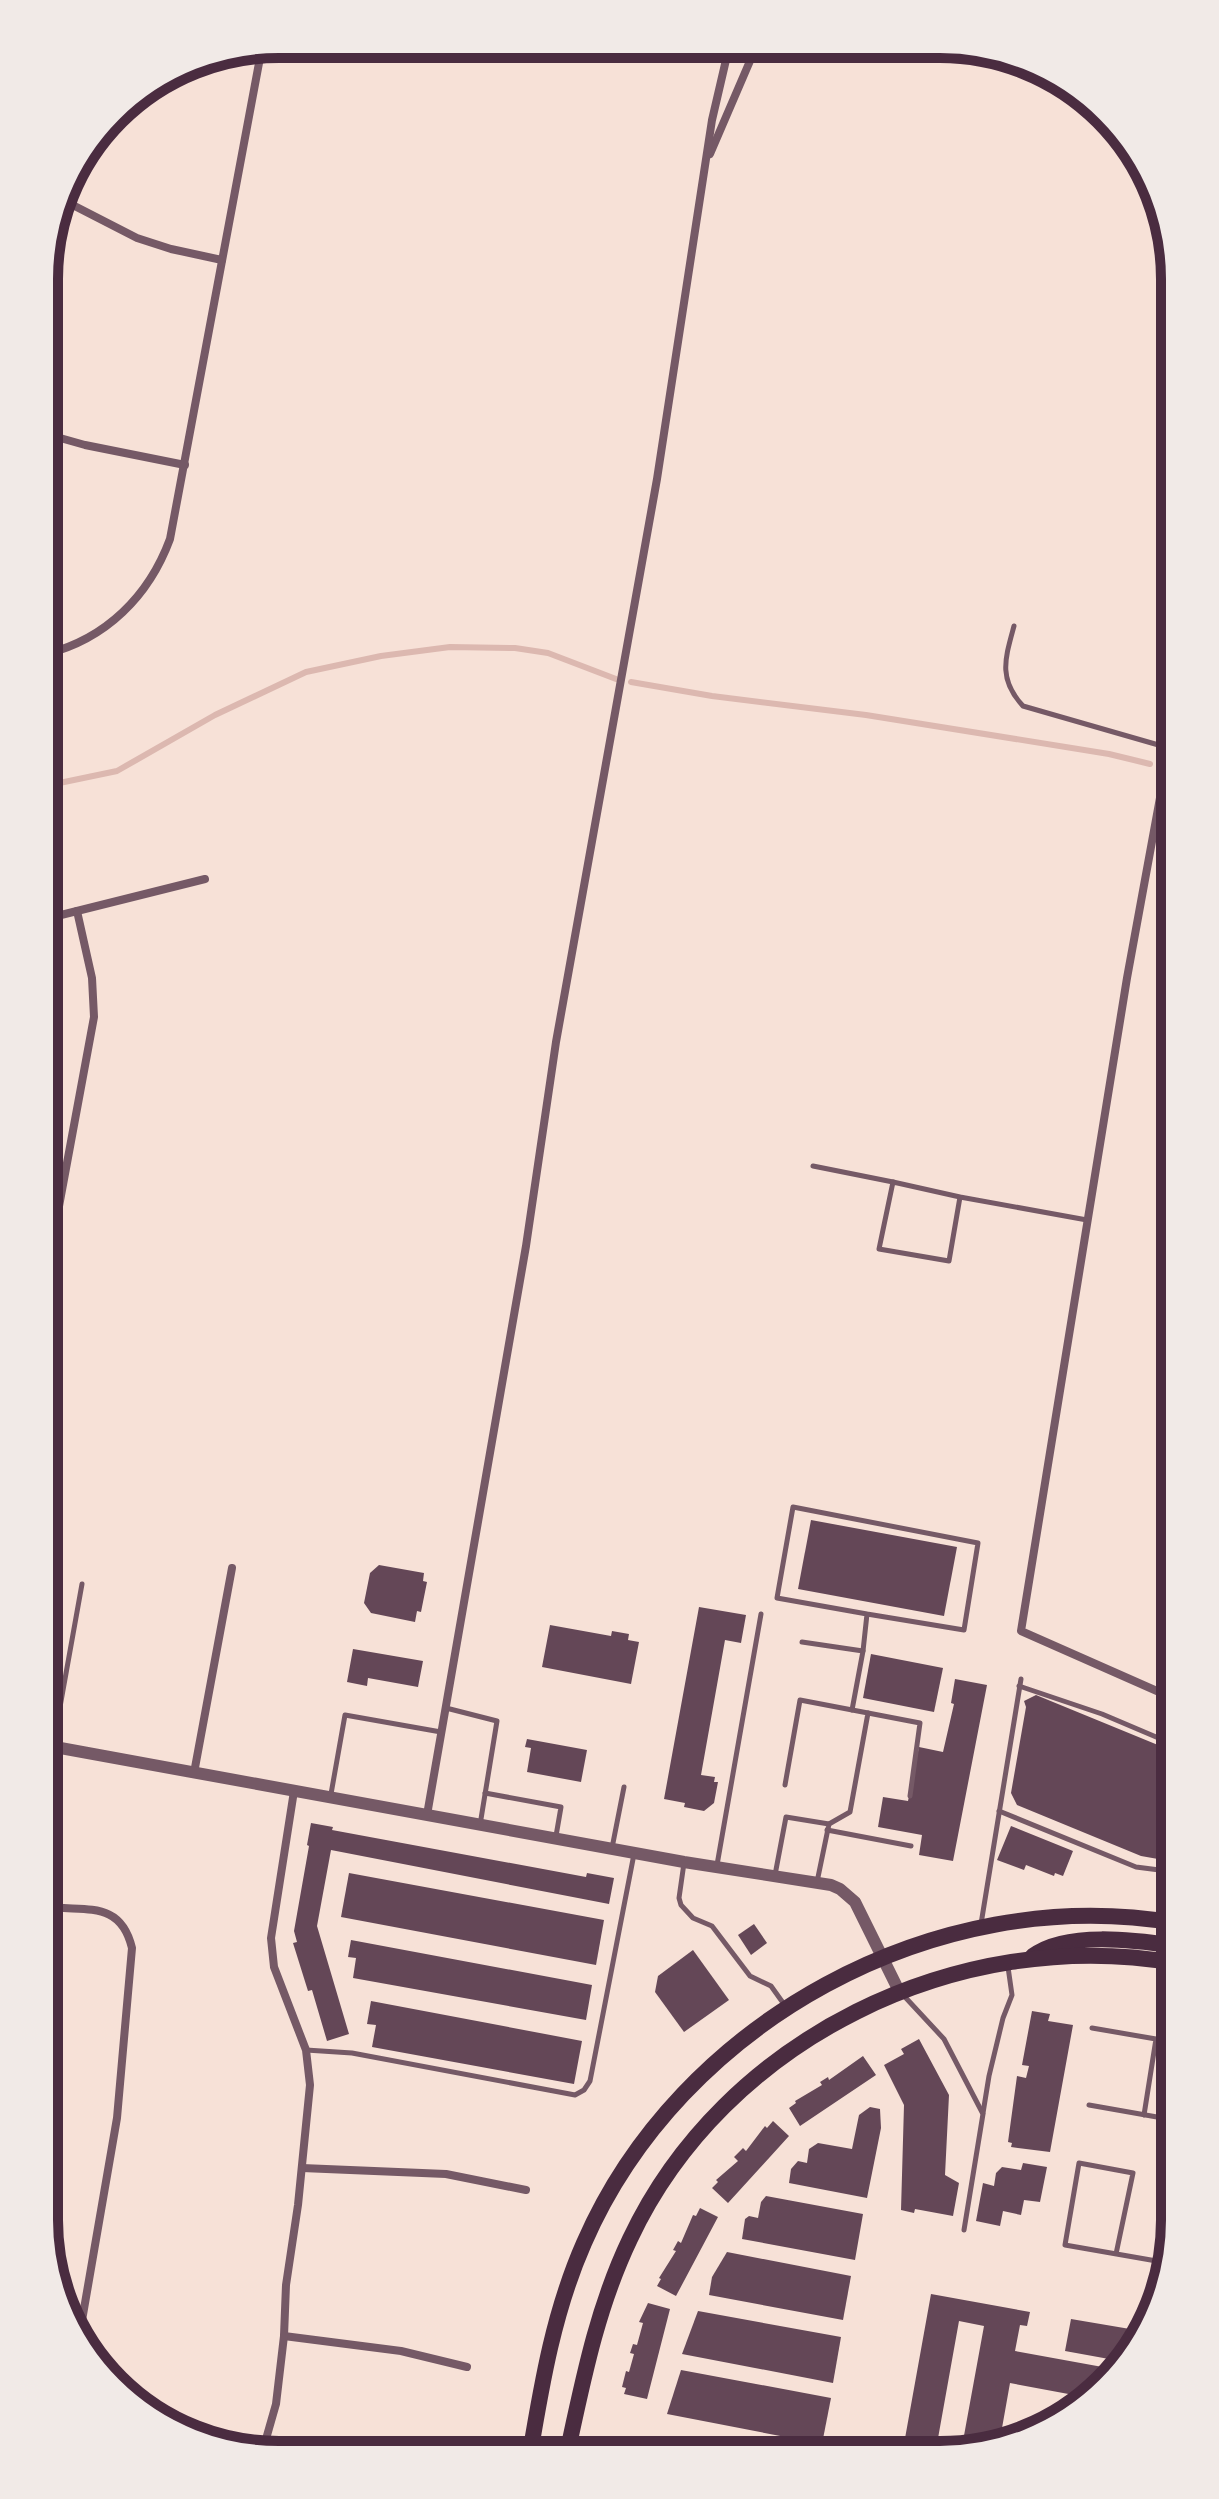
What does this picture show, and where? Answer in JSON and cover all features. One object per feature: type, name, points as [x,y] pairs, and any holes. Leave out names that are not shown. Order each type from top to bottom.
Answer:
[{"type":"main road","points":[[533,2441],[556,2321],[584,2242],[611,2190],[650,2133],[692,2085],[743,2038],[786,2007],[834,1979],[919,1944],[980,1929],[1043,1919],[1090,1916],[1161,1922]]},
{"type":"main road","points":[[1029,1959],[1042,1949],[1077,1941],[1161,1945]]},
{"type":"main road","points":[[570,2441],[592,2340],[609,2286],[631,2237],[661,2183],[719,2112],[767,2068],[824,2029],[899,1991],[934,1979],[1029,1959],[1104,1955],[1161,1961]]},
{"type":"street","points":[[427,1815],[526,1246],[556,1042],[657,479],[712,120],[726,58]]},
{"type":"street","points":[[705,166],[751,58]]},
{"type":"street","points":[[58,649],[108,626],[142,594],[163,560],[185,465],[260,59]]},
{"type":"street","points":[[72,204],[137,238],[222,260]]},
{"type":"street","points":[[58,437],[185,465]]},
{"type":"street","points":[[1161,796],[1127,978],[1021,1631],[1161,1693]]},
{"type":"street","points":[[58,916],[205,879]]},
{"type":"street","points":[[58,1212],[94,1017],[92,978],[77,911]]},
{"type":"street","points":[[194,1773],[232,1568]]},
{"type":"street","points":[[58,1748],[840,1889],[855,1902],[899,1991]]},
{"type":"street","points":[[266,2440],[276,2404],[286,2285],[310,2085],[306,2050],[274,1967],[271,1938],[294,1791]]},
{"type":"street","points":[[58,1907],[106,1911],[119,1921],[128,1934],[132,1948],[117,2118],[82,2320]]},
{"type":"street","points":[[302,2168],[446,2174],[526,2190]]},
{"type":"street","points":[[284,2336],[401,2351],[467,2367]]},
{"type":"lane","points":[[1014,626],[1006,655],[1006,681],[1023,706],[1161,745]]},
{"type":"lane","points":[[813,1166],[1088,1220]]},
{"type":"lane","points":[[893,1182],[879,1249],[949,1261],[960,1197]]},
{"type":"lane","points":[[793,1507],[978,1543],[964,1630],[867,1614],[777,1598],[793,1507]]},
{"type":"lane","points":[[58,1698],[82,1584]]},
{"type":"lane","points":[[716,1866],[761,1614]]},
{"type":"lane","points":[[852,1710],[867,1614]]},
{"type":"lane","points":[[802,1642],[863,1651]]},
{"type":"lane","points":[[980,1929],[1020,1682],[1161,1739]]},
{"type":"lane","points":[[785,1785],[800,1700],[920,1723],[910,1796]]},
{"type":"lane","points":[[445,1707],[497,1721],[480,1825]]},
{"type":"lane","points":[[817,1883],[828,1827],[850,1812],[868,1713]]},
{"type":"lane","points":[[330,1797],[345,1715],[441,1732]]},
{"type":"lane","points":[[611,1849],[624,1787]]},
{"type":"lane","points":[[485,1793],[561,1807],[555,1838]]},
{"type":"lane","points":[[999,1811],[1136,1867],[1161,1870]]},
{"type":"lane","points":[[775,1875],[786,1817],[911,1846]]},
{"type":"lane","points":[[306,2050],[352,2053],[575,2095],[584,2090],[590,2081],[634,1853]]},
{"type":"lane","points":[[684,1862],[679,1898],[681,1905],[693,1918],[712,1926],[750,1976],[771,1986],[786,2007]]},
{"type":"lane","points":[[964,2230],[989,2076],[1012,1995],[1007,1963]]},
{"type":"lane","points":[[899,1991],[944,2039],[983,2114]]},
{"type":"lane","points":[[1092,2028],[1156,2039],[1144,2115]]},
{"type":"lane","points":[[1089,2105],[1161,2118]]},
{"type":"lane","points":[[1116,2254],[1133,2173],[1079,2163],[1065,2245],[1116,2254],[1157,2261]]},
{"type":"building","points":[[811,1520],[957,1547],[944,1616],[798,1589]]},
{"type":"building","points":[[379,1565],[424,1573],[423,1581],[427,1582],[421,1612],[417,1611],[415,1622],[371,1613],[364,1603],[370,1573]]},
{"type":"building","points":[[699,1607],[746,1615],[741,1643],[725,1640],[701,1775],[715,1777],[714,1782],[718,1782],[714,1803],[704,1811],[664,1799]]},
{"type":"building","points":[[550,1625],[611,1636],[612,1631],[629,1634],[628,1640],[639,1642],[631,1684],[542,1667]]},
{"type":"building","points":[[353,1649],[423,1661],[418,1687],[368,1678],[367,1686],[347,1682]]},
{"type":"building","points":[[871,1654],[943,1668],[934,1712],[863,1698]]},
{"type":"building","points":[[955,1679],[987,1685],[953,1861],[919,1855],[922,1835],[878,1827],[883,1797],[908,1801],[919,1747],[943,1752],[954,1704],[951,1703]]},
{"type":"building","points":[[1036,1695],[1161,1746],[1161,1860],[1141,1856],[1017,1805],[1011,1793],[1026,1707],[1024,1701]]},
{"type":"building","points":[[527,1739],[587,1750],[581,1782],[527,1772],[531,1748],[525,1747]]},
{"type":"building","points":[[311,1823],[333,1827],[332,1830],[586,1877],[587,1873],[614,1878],[609,1904],[331,1850],[317,1926],[349,2034],[327,2041],[312,1990],[308,1991],[293,1943],[297,1942],[294,1931]]},
{"type":"building","points":[[1011,1826],[1073,1851],[1063,1876],[1055,1873],[1054,1876],[1026,1865],[1024,1870],[997,1860]]},
{"type":"building","points":[[349,1873],[604,1920],[596,1965],[341,1917]]},
{"type":"building","points":[[754,1924],[767,1943],[751,1955],[738,1935]]},
{"type":"building","points":[[351,1940],[592,1985],[586,2020],[353,1978],[356,1958],[348,1957]]},
{"type":"building","points":[[693,1950],[729,2000],[684,2032],[655,1992],[658,1976]]},
{"type":"building","points":[[371,2001],[582,2041],[574,2084],[372,2047],[376,2025],[367,2024]]},
{"type":"building","points":[[1032,2011],[1050,2014],[1048,2021],[1073,2025],[1050,2152],[1011,2147],[1012,2143],[1008,2142],[1017,2076],[1026,2078],[1029,2066],[1022,2065]]},
{"type":"building","points":[[919,2039],[949,2095],[945,2175],[959,2183],[953,2216],[915,2209],[914,2213],[901,2210],[904,2105],[884,2065],[904,2054],[901,2049]]},
{"type":"building","points":[[863,2056],[876,2075],[800,2126],[789,2108],[795,2101]]},
{"type":"building","points":[[870,2107],[880,2109],[881,2128],[867,2198],[789,2183],[791,2169],[798,2161],[807,2163],[809,2149],[818,2143],[852,2149],[859,2115]]},
{"type":"building","points":[[773,2121],[789,2136],[728,2203],[712,2188],[718,2182],[716,2180],[738,2161],[734,2157],[743,2148],[746,2151],[765,2126],[767,2128]]},
{"type":"building","points":[[1023,2163],[1047,2167],[1040,2202],[1024,2200],[1021,2215],[1003,2211],[1000,2226],[976,2221],[983,2183],[994,2186],[996,2173],[1002,2167],[1021,2170]]},
{"type":"building","points":[[766,2196],[863,2214],[855,2260],[742,2239],[745,2219],[749,2216],[758,2218],[761,2202]]},
{"type":"building","points":[[700,2208],[718,2217],[676,2296],[657,2286],[659,2278],[676,2251],[673,2250],[678,2241],[681,2243],[693,2215],[696,2216]]},
{"type":"building","points":[[727,2252],[851,2276],[843,2320],[709,2295],[712,2277]]},
{"type":"building","points":[[931,2294],[1030,2312],[1027,2326],[1020,2325],[1015,2351],[1104,2367],[1075,2395],[1010,2383],[1001,2432],[963,2439],[984,2326],[959,2321],[938,2441],[905,2441]]},
{"type":"building","points":[[648,2303],[670,2309],[647,2399],[624,2394],[626,2388],[622,2387],[634,2354],[630,2353],[633,2344],[637,2345],[643,2323],[639,2322]]},
{"type":"building","points":[[698,2311],[841,2337],[833,2383],[682,2354]]},
{"type":"building","points":[[1071,2319],[1130,2329],[1109,2362],[1109,2359],[1065,2351]]},
{"type":"building","points":[[681,2370],[831,2398],[823,2441],[806,2441],[667,2414]]},
{"type":"waterway","points":[[58,783],[117,771],[215,715],[306,672],[381,656],[450,647],[515,648],[548,653],[616,679]]},
{"type":"waterway","points":[[631,682],[712,696],[866,715],[1109,754],[1150,764]]}]
